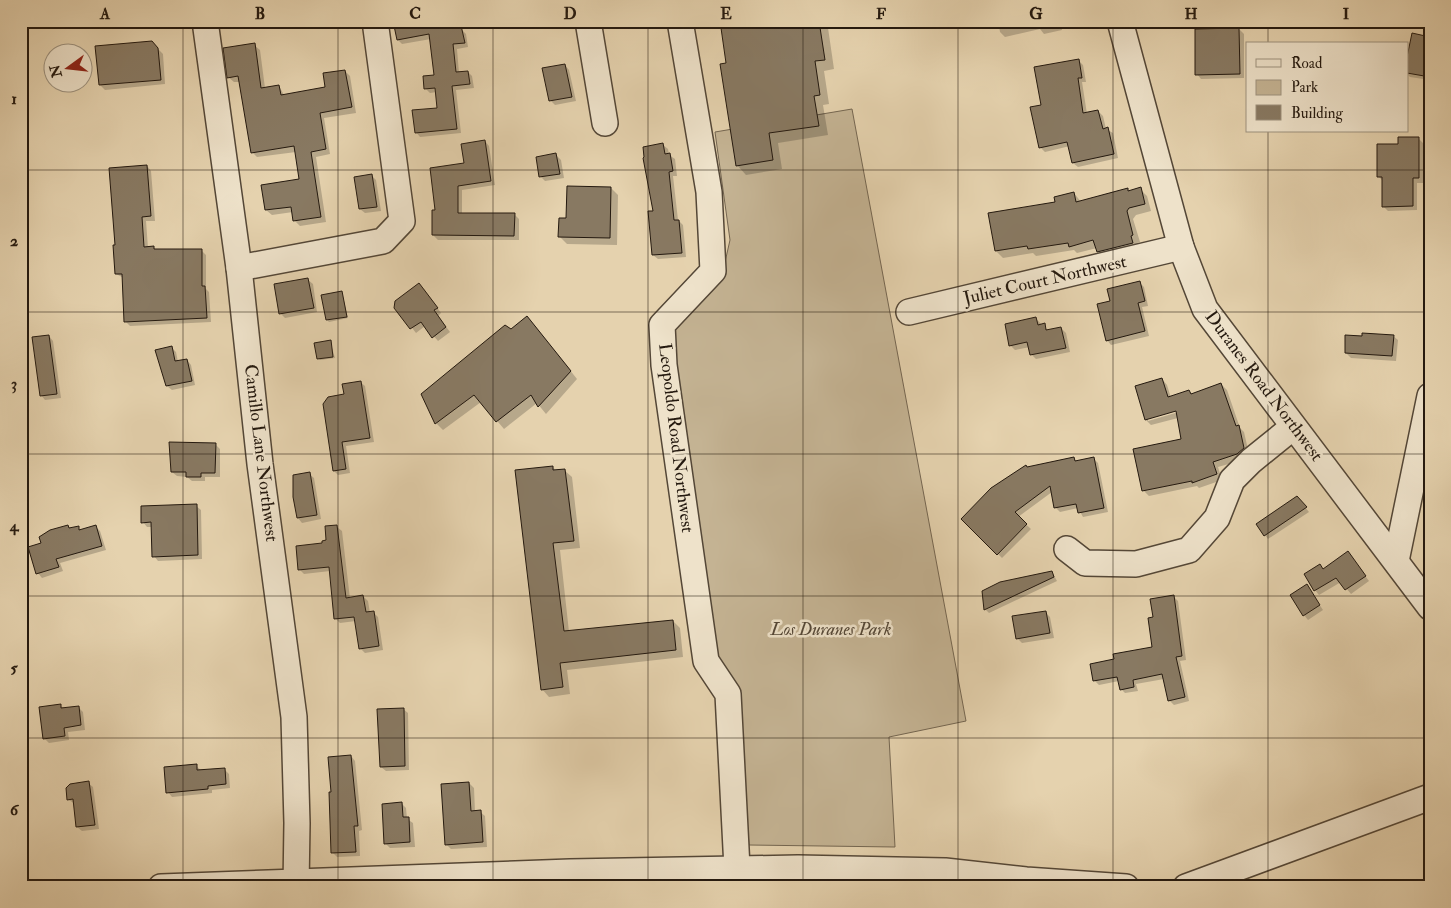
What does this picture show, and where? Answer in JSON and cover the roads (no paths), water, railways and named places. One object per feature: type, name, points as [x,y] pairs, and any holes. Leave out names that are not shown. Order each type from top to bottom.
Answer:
[{"type":"street","name":"Camillo Lane Northwest","points":[[204,21],[239,268],[260,464],[294,717],[297,823],[296,884]]},
{"type":"street","points":[[239,268],[383,241],[402,221],[375,21]]},
{"type":"street","points":[[588,21],[605,123]]},
{"type":"street","name":"Leopoldo Road Northwest","points":[[680,21],[709,192],[713,271],[662,325],[664,365],[706,661],[728,694],[737,868]]},
{"type":"street","name":"Duranes Road Northwest","points":[[1120,21],[1181,247],[1205,308],[1430,607]]},
{"type":"street","name":"Juliet Court Northwest","points":[[909,312],[1181,247]]},
{"type":"street","points":[[1396,561],[1430,396]]},
{"type":"street","points":[[1067,550],[1085,564],[1136,564],[1189,550],[1217,518],[1232,480],[1250,461],[1294,427]]},
{"type":"street","points":[[1186,887],[1215,882],[1430,797]]},
{"type":"street","points":[[161,887],[570,879],[737,868],[1126,887]]},
{"type":"park label","name":"Los Duranes Park","points":[[831,629]]}]
